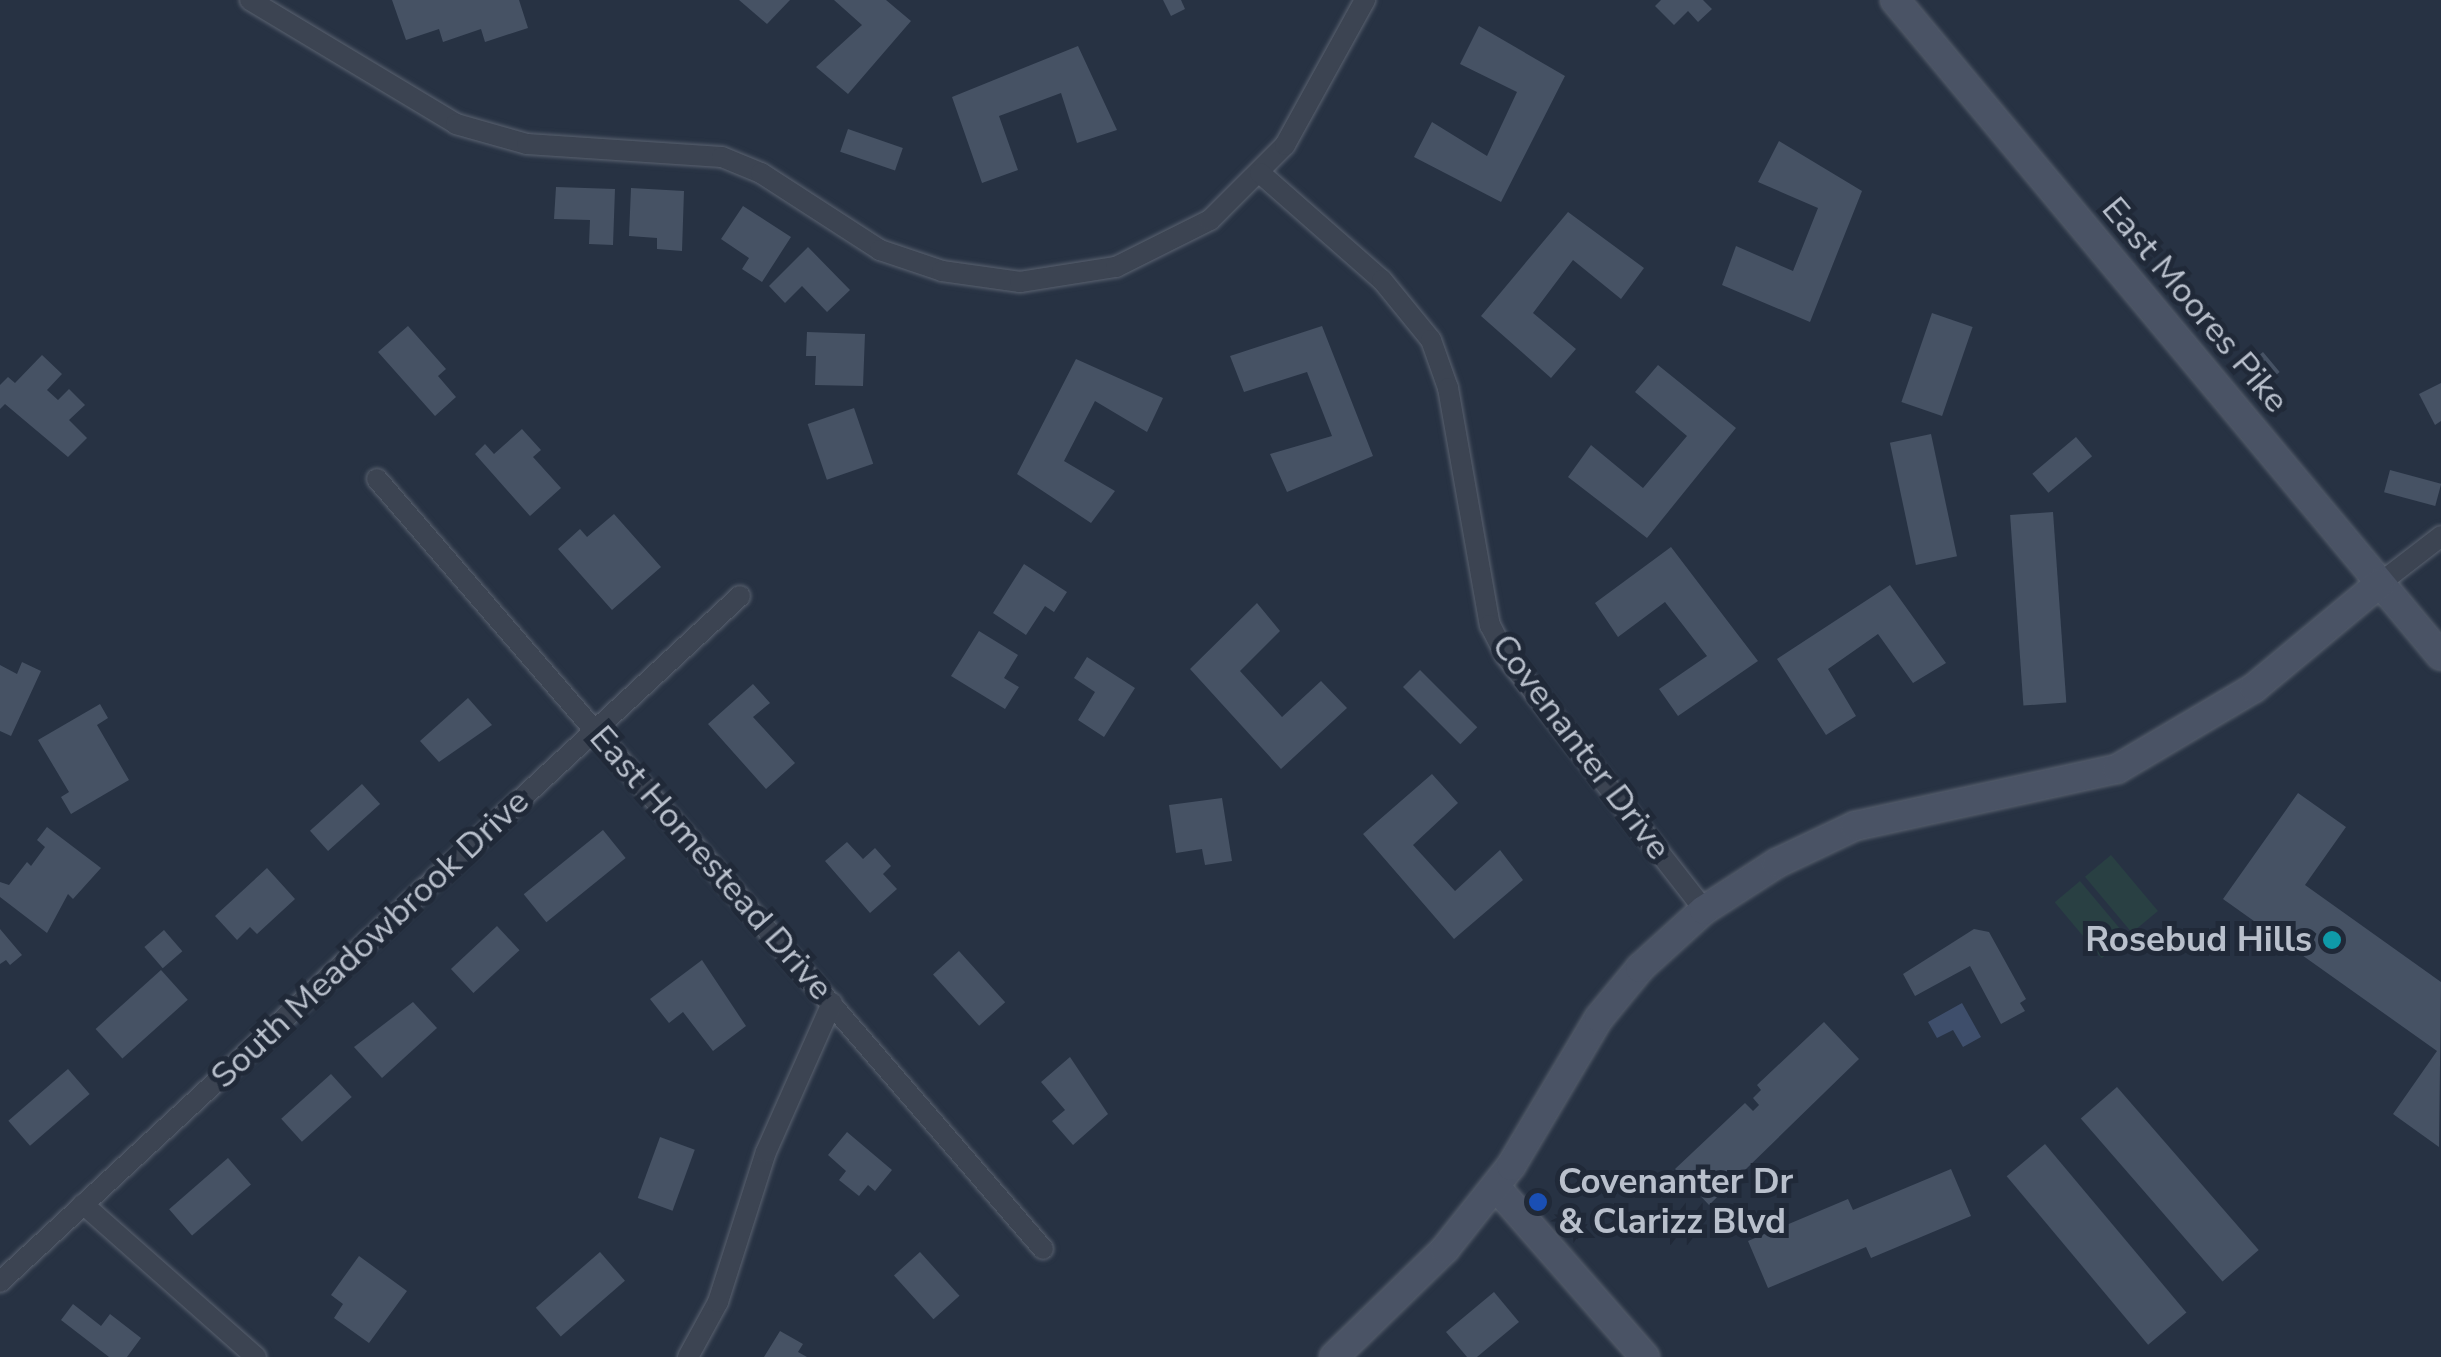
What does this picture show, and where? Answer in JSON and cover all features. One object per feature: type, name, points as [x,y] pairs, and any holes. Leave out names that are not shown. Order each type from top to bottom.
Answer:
[{"type":"street","points":[[250,0],[456,124],[527,144],[722,157],[761,173],[880,250],[981,279],[1053,280],[1134,260],[1210,220],[1260,174],[1304,113],[1365,0]]},
{"type":"street","name":"East Moores Pike","points":[[1895,0],[2441,656]]},
{"type":"street","name":"Covenanter Drive","points":[[1260,174],[1390,288],[1431,340],[1448,388],[1490,625],[1505,655],[1704,910]]},
{"type":"street","name":"East Homestead Drive","points":[[377,479],[1043,1249]]},
{"type":"street","points":[[1334,1357],[1445,1249],[1496,1187],[1599,1018],[1640,968],[1704,910],[1777,863],[1855,826],[2117,769],[2254,688],[2441,536]]},
{"type":"street","name":"South Meadowbrook Drive","points":[[0,1282],[740,596]]},
{"type":"street","points":[[688,1357],[718,1302],[766,1152],[832,1003]]},
{"type":"street","points":[[1496,1187],[1645,1357]]},
{"type":"street","points":[[84,1204],[256,1357]]},
{"type":"green space","points":[[2111,855],[2158,911],[2132,933],[2085,877]]},
{"type":"green space","points":[[2080,881],[2127,937],[2102,958],[2055,902]]},
{"type":"water","points":[[1962,1003],[1981,1037],[1963,1047],[1953,1030],[1937,1038],[1928,1022]]},
{"type":"building","points":[[392,0],[519,0],[528,28],[485,42],[481,29],[443,42],[439,29],[406,40]]},
{"type":"building","points":[[739,0],[790,0],[767,24]]},
{"type":"building","points":[[834,0],[886,0],[911,21],[848,94],[816,67],[862,25]]},
{"type":"building","points":[[1163,0],[1181,0],[1185,9],[1171,16]]},
{"type":"building","points":[[1661,0],[1703,0],[1712,9],[1698,22],[1688,11],[1674,25],[1655,6]]},
{"type":"building","points":[[1479,26],[1565,76],[1501,202],[1414,157],[1432,122],[1487,156],[1517,92],[1460,64]]},
{"type":"building","points":[[1078,46],[1117,130],[1077,143],[1061,93],[999,116],[1018,170],[982,183],[952,97]]},
{"type":"building","points":[[848,129],[903,148],[895,171],[840,152]]},
{"type":"building","points":[[1779,141],[1862,191],[1810,322],[1722,285],[1736,246],[1793,271],[1818,208],[1758,182]]},
{"type":"building","points":[[556,187],[615,189],[613,245],[589,244],[590,220],[554,219]]},
{"type":"building","points":[[631,188],[684,191],[682,251],[657,249],[657,238],[629,236]]},
{"type":"building","points":[[743,206],[791,237],[762,282],[742,269],[749,258],[721,239]]},
{"type":"building","points":[[1568,212],[1644,268],[1621,299],[1573,260],[1533,313],[1576,349],[1551,378],[1481,316]]},
{"type":"building","points":[[808,247],[850,290],[827,312],[802,286],[785,303],[769,286]]},
{"type":"building","points":[[1932,313],[1973,327],[1942,416],[1901,402]]},
{"type":"building","points":[[408,326],[446,369],[438,376],[456,397],[435,416],[378,352]]},
{"type":"building","points":[[1322,326],[1373,456],[1287,492],[1270,454],[1332,436],[1307,372],[1244,392],[1230,356]]},
{"type":"building","points":[[807,332],[865,334],[863,386],[815,385],[816,356],[806,356]]},
{"type":"building","points":[[2263,352],[2280,372],[2261,387],[2245,367]]},
{"type":"building","points":[[42,355],[62,374],[47,390],[58,400],[69,389],[85,405],[69,420],[87,438],[68,457],[5,404],[0,409],[0,385],[8,377],[15,383]]},
{"type":"building","points":[[1076,359],[1163,398],[1147,432],[1095,401],[1064,461],[1115,491],[1091,523],[1017,474]]},
{"type":"building","points":[[1658,365],[1736,428],[1647,538],[1568,477],[1591,445],[1643,488],[1687,436],[1635,392]]},
{"type":"building","points":[[2441,383],[2441,421],[2435,425],[2419,394]]},
{"type":"building","points":[[854,408],[873,464],[827,480],[808,424]]},
{"type":"building","points":[[522,429],[541,450],[533,457],[561,488],[530,516],[475,454],[485,444],[494,454]]},
{"type":"building","points":[[1931,434],[1957,556],[1916,565],[1890,443]]},
{"type":"building","points":[[2076,437],[2092,456],[2048,493],[2032,474]]},
{"type":"building","points":[[2390,470],[2441,484],[2435,506],[2384,492]]},
{"type":"building","points":[[2053,512],[2066,703],[2023,706],[2010,515]]},
{"type":"building","points":[[614,514],[661,567],[612,610],[558,549],[580,529],[587,537]]},
{"type":"building","points":[[1671,547],[1758,661],[1678,716],[1659,689],[1707,656],[1665,602],[1618,637],[1595,603]]},
{"type":"building","points":[[1024,564],[1067,592],[1054,612],[1045,606],[1026,635],[993,613]]},
{"type":"building","points":[[1890,585],[1946,663],[1913,683],[1878,634],[1828,669],[1856,716],[1826,735],[1777,659]]},
{"type":"building","points":[[1257,603],[1280,631],[1240,671],[1282,717],[1321,681],[1347,708],[1281,769],[1190,669]]},
{"type":"building","points":[[979,631],[1018,655],[1004,678],[1019,687],[1005,709],[951,676]]},
{"type":"building","points":[[1087,657],[1135,688],[1104,737],[1078,720],[1095,692],[1074,678]]},
{"type":"building","points":[[22,662],[41,671],[11,736],[0,731],[0,665],[17,674]]},
{"type":"building","points":[[1420,670],[1477,727],[1460,744],[1403,687]]},
{"type":"building","points":[[753,684],[770,703],[753,717],[795,763],[766,789],[708,724]]},
{"type":"building","points":[[468,698],[492,725],[439,762],[420,741]]},
{"type":"building","points":[[100,704],[108,718],[97,725],[129,780],[71,814],[61,797],[69,792],[38,740]]},
{"type":"building","points":[[1432,774],[1458,803],[1413,845],[1455,891],[1500,850],[1523,880],[1454,939],[1363,834]]},
{"type":"building","points":[[362,784],[380,804],[328,851],[310,831]]},
{"type":"building","name":"Rosebud Hills","points":[[2298,793],[2346,827],[2305,885],[2441,982],[2439,1147],[2393,1114],[2437,1051],[2223,899]]},
{"type":"building","points":[[1222,798],[1232,861],[1205,865],[1202,849],[1176,853],[1169,805]]},
{"type":"building","points":[[47,827],[101,868],[73,899],[68,894],[47,933],[0,897],[0,882],[9,885],[27,862],[31,866],[45,847],[37,840]]},
{"type":"building","points":[[603,830],[626,858],[546,922],[524,894]]},
{"type":"building","points":[[847,842],[863,859],[875,848],[891,866],[883,874],[897,889],[870,913],[825,861]]},
{"type":"building","points":[[267,868],[295,899],[257,934],[250,927],[237,940],[215,916]]},
{"type":"building","points":[[497,926],[520,950],[473,993],[451,969]]},
{"type":"building","points":[[0,929],[22,955],[10,965],[6,960],[0,964]]},
{"type":"building","points":[[1974,929],[1989,932],[2026,999],[2020,1003],[2025,1011],[2001,1024],[1970,966],[1915,996],[1903,974]]},
{"type":"building","points":[[164,930],[182,951],[163,968],[144,947]]},
{"type":"building","points":[[959,951],[1005,1002],[979,1026],[933,974]]},
{"type":"building","points":[[702,960],[746,1026],[713,1051],[683,1012],[669,1023],[650,999]]},
{"type":"building","points":[[161,970],[188,1000],[122,1059],[96,1029]]},
{"type":"building","points":[[413,1002],[437,1028],[382,1078],[354,1047]]},
{"type":"building","points":[[1824,1022],[1859,1059],[1709,1205],[1675,1169],[1745,1103],[1753,1111],[1759,1105],[1753,1098],[1761,1090],[1757,1085]]},
{"type":"building","points":[[1070,1057],[1108,1114],[1073,1145],[1052,1121],[1065,1110],[1041,1082]]},
{"type":"building","points":[[68,1069],[90,1094],[30,1146],[8,1121]]},
{"type":"building","points":[[331,1074],[352,1097],[302,1142],[281,1119]]},
{"type":"building","points":[[2117,1087],[2259,1250],[2222,1282],[2081,1118]]},
{"type":"building","points":[[847,1132],[892,1170],[875,1191],[868,1185],[859,1196],[839,1180],[846,1171],[828,1155]]},
{"type":"building","points":[[660,1137],[695,1150],[673,1211],[638,1198]]},
{"type":"building","points":[[2045,1144],[2186,1313],[2148,1345],[2007,1176]]},
{"type":"building","points":[[228,1158],[251,1184],[192,1236],[169,1209]]},
{"type":"building","points":[[1951,1169],[1971,1216],[1871,1258],[1866,1247],[1768,1288],[1748,1241],[1848,1199],[1853,1210]]},
{"type":"building","points":[[600,1252],[625,1281],[561,1336],[536,1308]]},
{"type":"building","points":[[920,1252],[959,1296],[933,1319],[894,1275]]},
{"type":"building","points":[[359,1256],[407,1291],[369,1343],[334,1318],[343,1304],[331,1295]]},
{"type":"building","points":[[1494,1292],[1519,1322],[1477,1357],[1467,1357],[1446,1332]]},
{"type":"building","points":[[73,1304],[101,1326],[110,1314],[141,1338],[127,1357],[109,1357],[61,1320]]},
{"type":"building","points":[[780,1331],[803,1344],[798,1352],[807,1357],[764,1357]]},
{"type":"place","name":"Rosebud Hills","points":[[2332,940]]},
{"type":"place","name":"Covenanter Dr & Clarizz Blvd","points":[[1538,1202]]}]
